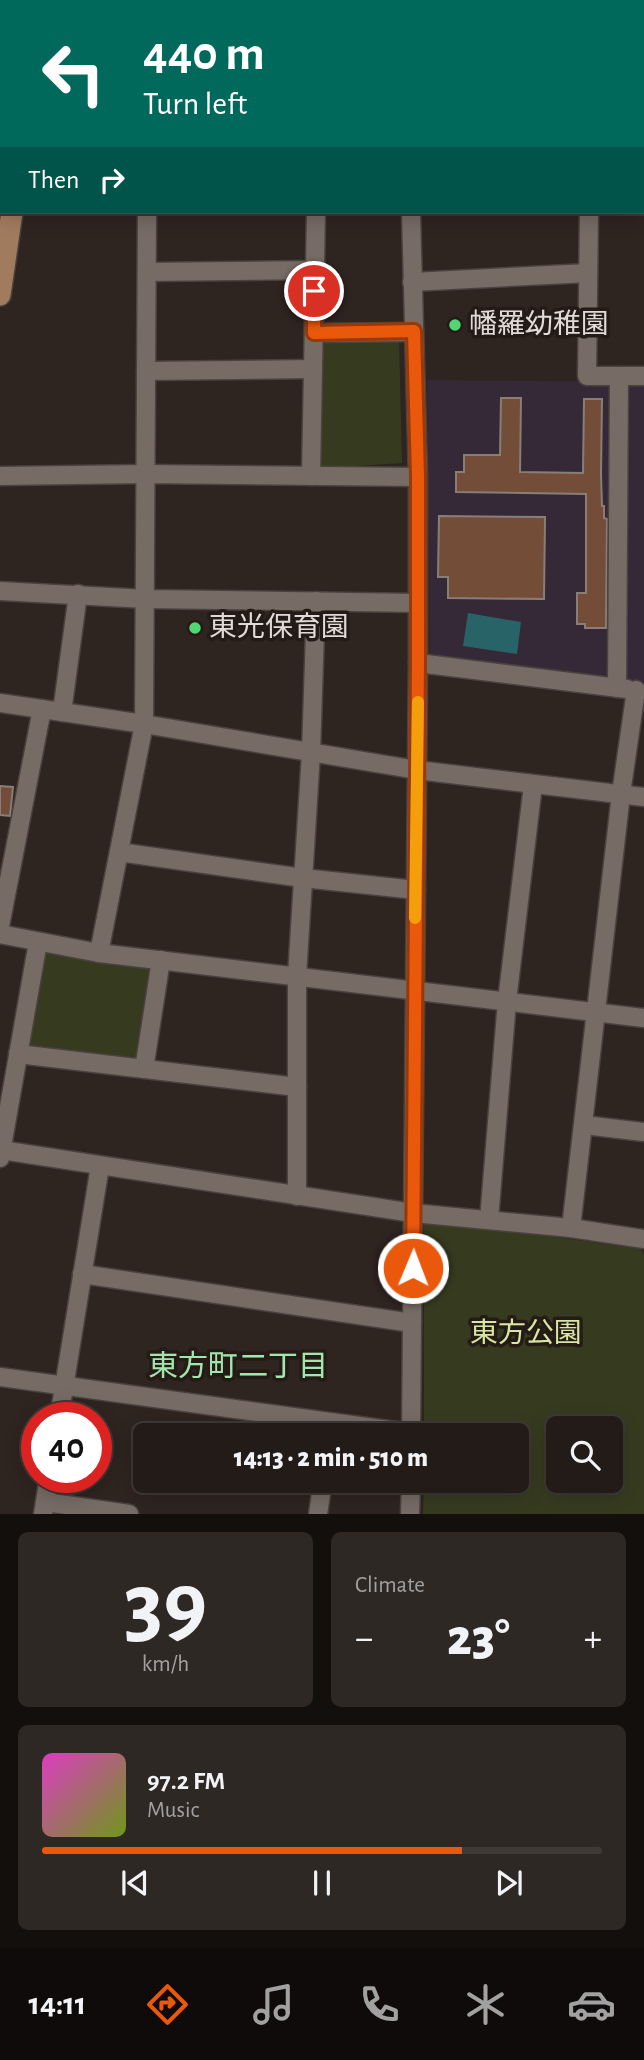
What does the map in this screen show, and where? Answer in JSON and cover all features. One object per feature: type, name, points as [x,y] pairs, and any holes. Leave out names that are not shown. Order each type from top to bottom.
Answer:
[{"type":"main road","points":[[0,295],[12,214]]},
{"type":"street","points":[[99,953],[144,724],[147,214]]},
{"type":"street","points":[[311,476],[316,214]]},
{"type":"street","points":[[411,214],[418,477],[411,1423]]},
{"type":"street","points":[[589,214],[587,376],[644,376]]},
{"type":"street","points":[[147,272],[315,270]]},
{"type":"street","points":[[412,282],[588,273]]},
{"type":"street","points":[[314,333],[414,331]]},
{"type":"street","points":[[146,371],[313,369]]},
{"type":"street","points":[[617,688],[618,376]]},
{"type":"street","points":[[0,476],[146,474],[418,477]]},
{"type":"street","points":[[0,591],[146,599],[417,603]]},
{"type":"street","points":[[62,712],[78,594]]},
{"type":"street","points":[[297,1196],[297,976],[312,753],[317,601]]},
{"type":"street","points":[[418,663],[640,691],[621,794],[598,1012],[571,1228]]},
{"type":"street","points":[[0,703],[144,724],[416,771],[644,797]]},
{"type":"street","points":[[0,926],[42,709]]},
{"type":"street","points":[[489,1220],[506,1001],[533,785]]},
{"type":"street","points":[[119,852],[303,878],[416,890]]},
{"type":"street","points":[[0,934],[99,953],[644,1018]]},
{"type":"street","points":[[38,942],[1,1150],[413,1213],[571,1228],[644,1240]]},
{"type":"street","points":[[144,1069],[161,960]]},
{"type":"street","points":[[18,1054],[297,1087]]},
{"type":"street","points":[[584,1125],[644,1132]]},
{"type":"street","points":[[62,1402],[100,1166]]},
{"type":"street","points":[[82,1275],[412,1323]]},
{"type":"street","points":[[0,1377],[293,1423]]},
{"type":"street","points":[[318,1514],[321,1493]]},
{"type":"street","points":[[410,1514],[411,1493]]},
{"type":"street","points":[[44,1508],[129,1514]]},
{"type":"shaded area","points":[[427,380],[644,382],[644,684],[434,656],[430,652]]},
{"type":"green space","points":[[325,337],[394,337],[399,342],[402,463],[324,468],[318,462],[320,343]]},
{"type":"green space","points":[[49,951],[146,963],[152,969],[141,1056],[130,1061],[26,1048],[40,960]]},
{"type":"green space","name":"東方公園","points":[[432,1220],[640,1249],[644,1254],[644,1514],[423,1514],[424,1493],[529,1493],[529,1423],[424,1423],[424,1225]]},
{"type":"water","points":[[468,613],[521,622],[517,654],[463,646]]},
{"type":"building","points":[[501,398],[521,398],[520,472],[583,473],[584,399],[602,399],[602,506],[604,518],[607,519],[606,628],[585,628],[585,624],[577,624],[577,593],[586,593],[586,494],[456,492],[456,472],[464,472],[464,455],[500,455]]},
{"type":"building","points":[[439,516],[545,517],[544,599],[448,598],[448,577],[438,577]]},
{"type":"building","points":[[0,786],[13,787],[10,816],[0,815]]},
{"type":"slow traffic","points":[[415,918],[418,702]]},
{"type":"place","name":"幡羅幼稚園","points":[[455,325]]},
{"type":"place","name":"東光保育園","points":[[195,628]]},
{"type":"district","name":"東方町二丁目","points":[[238,1367]]},
{"type":"route","points":[[314,291],[314,333],[414,331],[418,477],[418,663],[413,1268]]}]
